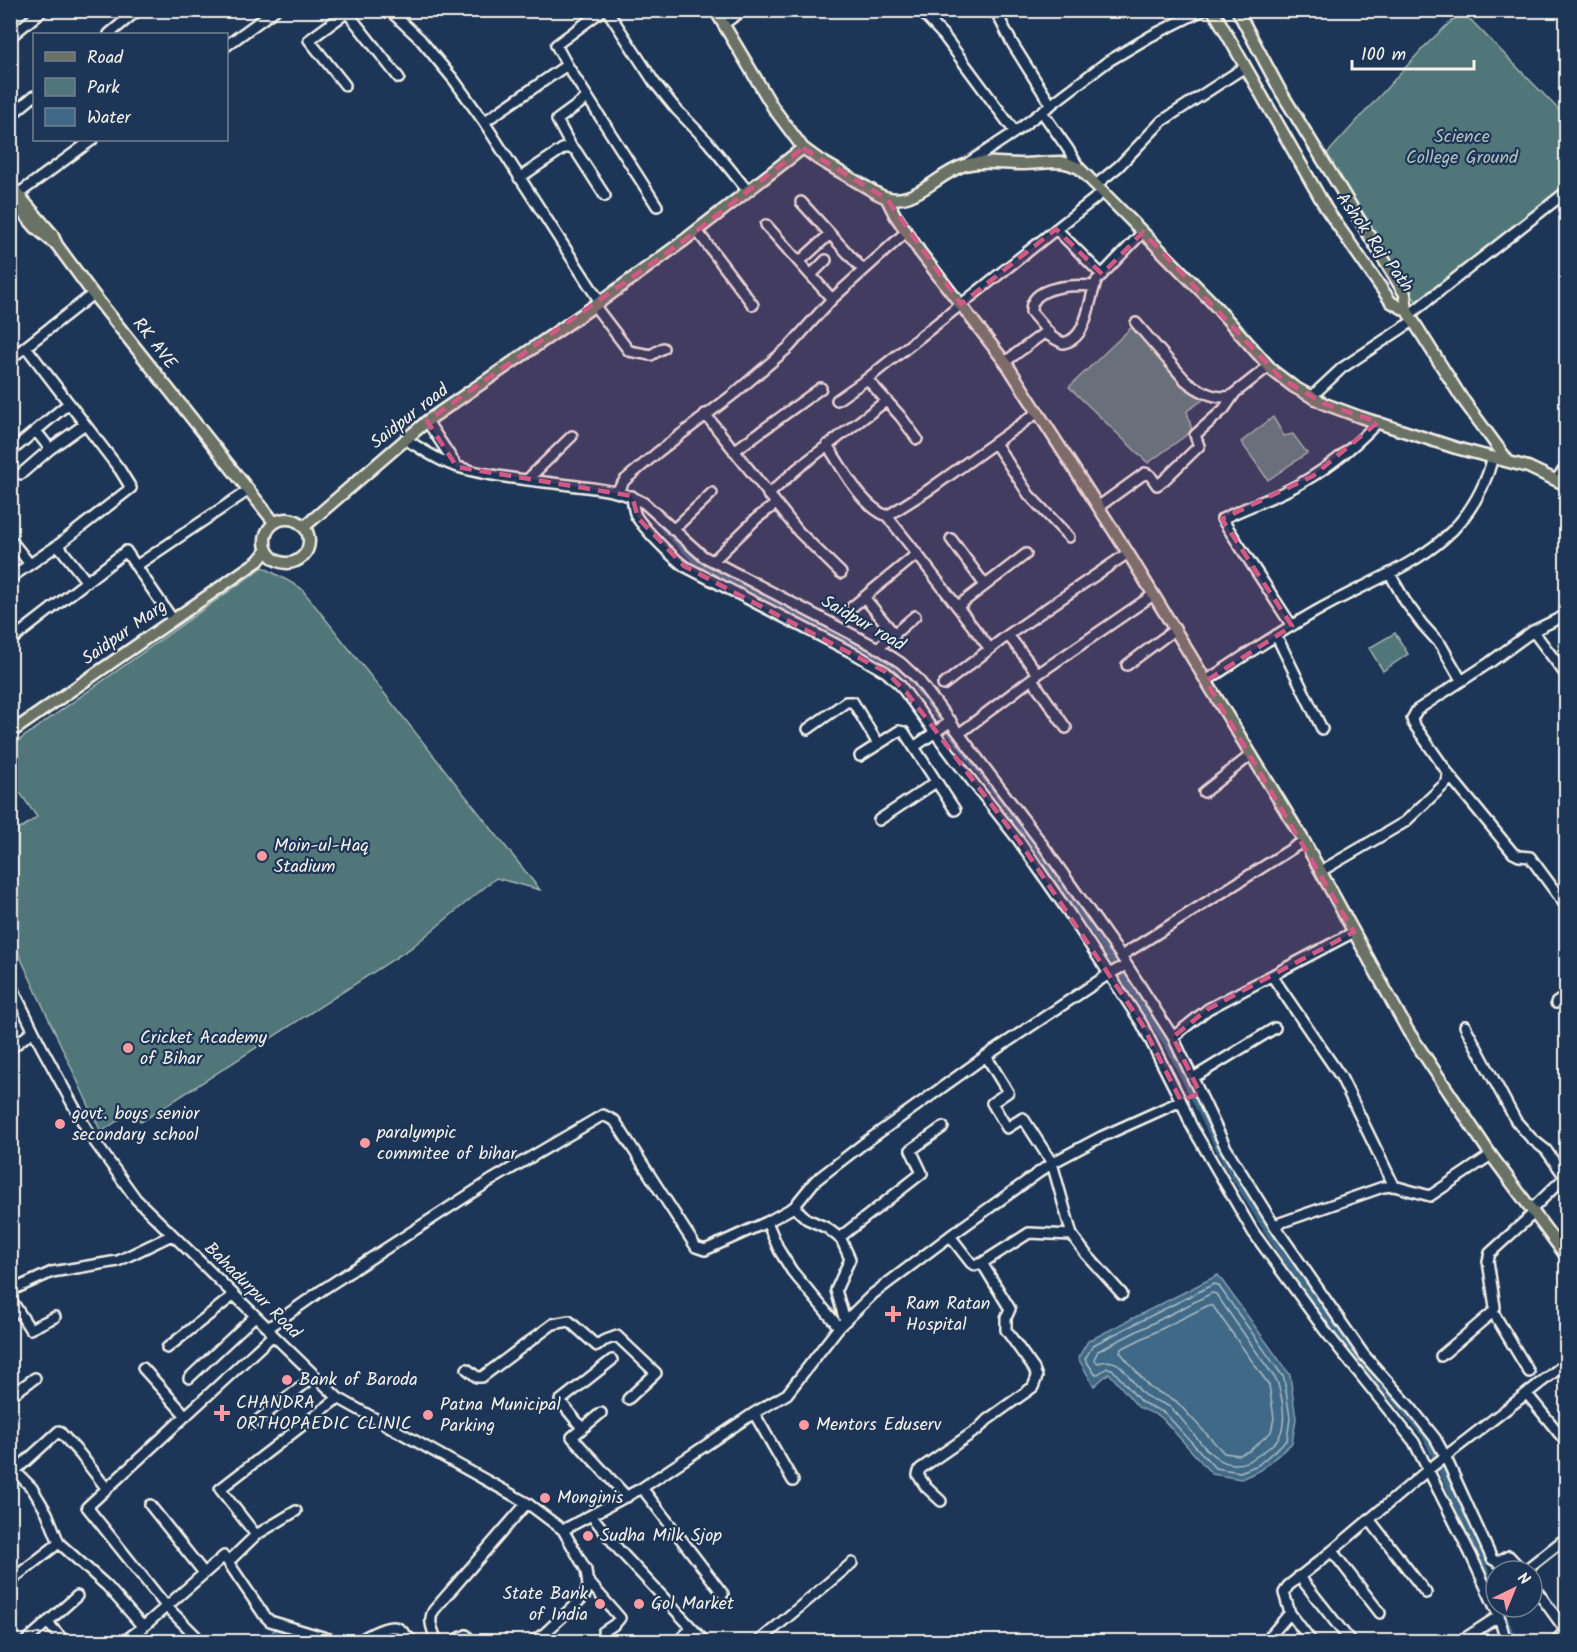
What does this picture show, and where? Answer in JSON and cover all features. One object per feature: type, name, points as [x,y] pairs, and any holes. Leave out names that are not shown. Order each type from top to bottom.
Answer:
[{"type":"main road","points":[[715,10],[774,109],[803,148],[887,199],[897,200],[908,197],[951,171],[966,165],[1062,162],[1079,168],[1210,300],[1282,379],[1311,397],[1349,413],[1456,448],[1528,467],[1561,482]]},
{"type":"main road","points":[[1237,10],[1281,92],[1405,294],[1410,316]]},
{"type":"main road","name":"Ashok Raj Path","points":[[1218,12],[1245,67],[1327,210],[1391,302],[1410,316],[1461,396],[1508,461]]},
{"type":"main road","name":"Saidpur road","points":[[304,527],[427,421],[597,304],[697,231],[803,148]]},
{"type":"main road","name":"RK AVE","points":[[10,185],[13,197],[52,234],[57,245],[93,294],[274,522]]},
{"type":"main road","points":[[887,199],[906,232],[1005,362],[1038,412],[1128,553],[1304,841],[1408,1031],[1491,1155],[1566,1256]]},
{"type":"main road","points":[[258,561],[275,559],[289,563],[300,559],[308,550],[309,538],[304,527],[296,520],[285,519],[274,522],[268,528],[265,537],[267,550],[275,559]]},
{"type":"main road","points":[[258,561],[267,550]]},
{"type":"main road","name":"Saidpur Marg","points":[[10,733],[258,561]]},
{"type":"street","points":[[110,33],[138,10]]},
{"type":"street","points":[[228,45],[275,10]]},
{"type":"street","points":[[388,10],[420,39],[454,80],[484,122],[628,351],[651,355],[663,348]]},
{"type":"street","points":[[657,206],[587,98],[556,45],[605,10],[654,82],[747,190]]},
{"type":"street","points":[[723,24],[744,10]]},
{"type":"street","points":[[920,10],[944,36],[1015,132]]},
{"type":"street","points":[[995,10],[1012,43],[1051,105]]},
{"type":"street","points":[[966,165],[1015,132],[1107,62],[1150,36],[1203,10]]},
{"type":"street","points":[[345,85],[309,40],[349,11],[399,78]]},
{"type":"street","points":[[10,37],[38,12]]},
{"type":"street","points":[[484,122],[567,65]]},
{"type":"street","points":[[837,400],[867,379],[1056,229],[1100,188],[1162,121],[1245,67]]},
{"type":"street","points":[[10,116],[33,97]]},
{"type":"street","points":[[587,98],[557,120],[572,148],[605,196]]},
{"type":"street","points":[[1042,112],[1079,168]]},
{"type":"street","points":[[13,197],[91,141]]},
{"type":"street","points":[[519,178],[564,148],[572,148]]},
{"type":"street","points":[[1311,397],[1342,368],[1566,192]]},
{"type":"street","points":[[801,202],[863,270]]},
{"type":"street","points":[[766,225],[832,299]]},
{"type":"street","points":[[1056,229],[1102,274]]},
{"type":"street","points":[[697,231],[753,305]]},
{"type":"street","points":[[617,491],[625,480],[789,347],[832,299],[906,232]]},
{"type":"street","points":[[1005,362],[1039,335],[1044,333],[1067,343],[1079,332],[1086,321],[1094,286],[1102,274],[1143,232]]},
{"type":"street","points":[[799,261],[831,234]]},
{"type":"street","points":[[811,275],[826,260]]},
{"type":"street","points":[[1052,336],[1031,312],[1033,303],[1055,288],[1094,286]]},
{"type":"street","points":[[10,359],[93,294]]},
{"type":"street","points":[[1136,323],[1192,386],[1209,394],[1224,398],[1235,393],[1269,366]]},
{"type":"street","points":[[10,578],[58,545],[131,488],[26,347]]},
{"type":"street","points":[[867,379],[901,417],[917,440]]},
{"type":"street","points":[[734,451],[820,388]]},
{"type":"street","points":[[1098,507],[1145,473],[1150,475],[1156,485],[1163,481],[1199,446],[1196,435],[1224,409],[1235,393]]},
{"type":"street","points":[[768,495],[798,468],[886,400]]},
{"type":"street","points":[[10,452],[69,403]]},
{"type":"street","points":[[887,516],[930,489],[1038,412]]},
{"type":"street","points":[[705,414],[799,532],[841,573]]},
{"type":"street","points":[[427,421],[457,467]]},
{"type":"street","points":[[1292,626],[1222,519],[1288,490],[1313,476],[1378,422]]},
{"type":"street","points":[[21,474],[50,449],[85,424]]},
{"type":"street","points":[[36,431],[50,449]]},
{"type":"street","points":[[528,479],[572,436]]},
{"type":"street","name":"Saidpur road","points":[[405,439],[457,467],[617,491],[632,496],[644,503],[690,548],[878,648],[891,666],[917,678],[1040,842],[1121,956],[1125,966],[1173,1037],[1193,1078],[1197,1094],[1263,1214],[1274,1225],[1351,1336],[1434,1438],[1492,1559]]},
{"type":"street","points":[[995,443],[1029,495],[1069,537]]},
{"type":"street","points":[[827,445],[870,506],[878,513],[887,516],[990,649]]},
{"type":"street","points":[[1206,681],[1331,603],[1430,551],[1462,522],[1480,495],[1493,458]]},
{"type":"street","points":[[1561,482],[1566,467]]},
{"type":"street","points":[[136,566],[249,490]]},
{"type":"street","points":[[673,530],[712,493]]},
{"type":"street","points":[[632,496],[636,515],[680,560],[836,643],[891,666],[907,693],[938,731],[1026,851],[1110,973],[1146,1031],[1182,1101],[1191,1125],[1249,1222],[1326,1332],[1414,1442],[1431,1467],[1484,1583]]},
{"type":"street","points":[[713,561],[757,518],[776,504]]},
{"type":"street","points":[[10,539],[29,563]]},
{"type":"street","points":[[951,540],[985,585]]},
{"type":"street","points":[[58,545],[87,582]]},
{"type":"street","points":[[680,560],[690,548]]},
{"type":"street","points":[[11,641],[126,551],[173,620]]},
{"type":"street","points":[[943,685],[1008,635],[1128,553]]},
{"type":"street","points":[[852,607],[917,554]]},
{"type":"street","points":[[958,606],[1026,554]]},
{"type":"street","points":[[1390,574],[1405,601],[1441,645],[1461,680]]},
{"type":"street","points":[[960,733],[1035,677],[1153,595]]},
{"type":"street","points":[[864,597],[895,634]]},
{"type":"street","points":[[1566,615],[1533,631],[1416,710],[1412,718],[1416,728],[1449,775],[1513,853],[1530,857],[1566,903]]},
{"type":"street","points":[[878,648],[915,616]]},
{"type":"street","points":[[1127,665],[1174,630]]},
{"type":"street","points":[[1533,631],[1566,675]]},
{"type":"street","points":[[1008,635],[1066,728]]},
{"type":"street","points":[[1276,636],[1322,729]]},
{"type":"street","points":[[808,729],[846,702],[853,702],[878,744]]},
{"type":"street","points":[[914,747],[950,723]]},
{"type":"street","points":[[860,756],[902,731],[907,735],[955,810]]},
{"type":"street","points":[[1204,792],[1251,755]]},
{"type":"street","points":[[1321,871],[1405,822],[1443,786],[1449,775]]},
{"type":"street","points":[[879,820],[936,782]]},
{"type":"street","points":[[1121,956],[1304,841]]},
{"type":"street","points":[[1173,1037],[1208,1009],[1354,932]]},
{"type":"street","points":[[196,1636],[166,1606],[87,1508],[186,1416],[270,1332],[322,1290],[490,1181],[603,1115],[615,1121],[696,1247],[705,1250],[794,1207],[815,1181],[863,1144],[986,1056],[1110,973],[1125,966]]},
{"type":"street","points":[[1272,976],[1341,1077],[1394,1186]]},
{"type":"street","name":"Bahadurpur Road","points":[[12,989],[92,1138],[136,1198],[270,1332],[338,1398],[527,1503],[563,1530]]},
{"type":"street","points":[[1556,1003],[1566,996]]},
{"type":"street","points":[[1441,1356],[1493,1312],[1495,1307],[1488,1261],[1490,1253],[1566,1177],[1546,1150],[1532,1139],[1516,1121],[1465,1026]]},
{"type":"street","points":[[1193,1078],[1275,1028]]},
{"type":"street","points":[[10,1049],[33,1031]]},
{"type":"street","points":[[986,1056],[1008,1092],[992,1103],[1007,1128],[1023,1119],[1052,1163],[1072,1235],[1122,1294]]},
{"type":"street","points":[[532,1641],[547,1637],[585,1595],[588,1586],[586,1570],[563,1530],[642,1488],[754,1413],[787,1394],[842,1324],[890,1279],[1052,1163],[1101,1137],[1197,1094]]},
{"type":"street","points":[[839,1238],[922,1173],[911,1150],[943,1127]]},
{"type":"street","points":[[1274,1225],[1383,1187],[1394,1186],[1430,1196],[1491,1155]]},
{"type":"street","points":[[794,1207],[807,1219],[827,1228],[839,1238],[850,1259],[836,1290],[842,1324]]},
{"type":"street","points":[[1249,1222],[1263,1214]]},
{"type":"street","points":[[767,1222],[779,1250],[792,1271],[842,1324]]},
{"type":"street","points":[[950,1236],[975,1265],[982,1263],[1029,1233],[1072,1235]]},
{"type":"street","points":[[10,1291],[52,1272],[118,1261],[172,1235]]},
{"type":"street","points":[[941,1501],[926,1487],[918,1475],[920,1469],[1033,1387],[1037,1377],[1034,1369],[1006,1330],[1005,1318],[1010,1309],[982,1263]]},
{"type":"street","points":[[167,1348],[234,1295]]},
{"type":"street","points":[[10,1298],[30,1329],[55,1317]]},
{"type":"street","points":[[1493,1312],[1529,1372]]},
{"type":"street","points":[[189,1378],[255,1316]]},
{"type":"street","points":[[468,1369],[477,1377],[482,1377],[553,1324],[569,1321],[597,1346],[617,1336],[656,1372],[628,1399]]},
{"type":"street","points":[[582,1428],[560,1401],[612,1360]]},
{"type":"street","points":[[1312,1641],[1290,1613],[1284,1593],[1288,1586],[1431,1467],[1566,1363]]},
{"type":"street","points":[[143,1368],[186,1416]]},
{"type":"street","points":[[253,1424],[315,1376]]},
{"type":"street","points":[[10,1396],[35,1377]]},
{"type":"street","points":[[1527,1394],[1566,1442]]},
{"type":"street","points":[[256,1535],[220,1490],[338,1398]]},
{"type":"street","points":[[601,1413],[572,1437],[627,1497]]},
{"type":"street","points":[[754,1413],[793,1481]]},
{"type":"street","points":[[107,1489],[59,1431],[13,1469],[32,1488],[42,1504],[59,1543],[106,1586],[143,1627]]},
{"type":"street","points":[[642,1488],[723,1594]]},
{"type":"street","points":[[437,1641],[430,1623],[434,1610],[527,1503]]},
{"type":"street","points":[[150,1505],[204,1573]]},
{"type":"street","points":[[228,1562],[256,1535],[296,1511]]},
{"type":"street","points":[[592,1516],[619,1550],[705,1641]]},
{"type":"street","points":[[1369,1519],[1426,1593]]},
{"type":"street","points":[[1539,1559],[1566,1538]]},
{"type":"street","points":[[10,1581],[59,1543]]},
{"type":"street","points":[[1332,1551],[1380,1613]]},
{"type":"street","points":[[123,1641],[143,1627],[224,1556],[270,1621],[339,1641]]},
{"type":"street","points":[[758,1641],[852,1563]]},
{"type":"street","points":[[1299,1576],[1351,1641]]},
{"type":"street","points":[[588,1581],[620,1618],[603,1632]]},
{"type":"street","points":[[25,1641],[77,1596]]},
{"type":"street","points":[[1544,1600],[1566,1630],[1555,1641]]},
{"type":"street","points":[[1264,1641],[1290,1613]]},
{"type":"street","points":[[1459,1641],[1494,1619]]},
{"type":"street","points":[[1500,1619],[1506,1641]]},
{"type":"street","points":[[47,1622],[65,1641]]},
{"type":"street","points":[[357,1641],[394,1626],[413,1641]]},
{"type":"street","points":[[677,1641],[692,1628]]},
{"type":"street","points":[[452,1641],[466,1635],[472,1641]]},
{"type":"highlighted area","points":[[803,148],[887,199],[961,304],[1056,229],[1102,274],[1143,232],[1282,379],[1325,404],[1378,422],[1313,476],[1222,519],[1292,626],[1206,681],[1354,932],[1208,1009],[1173,1037],[1200,1093],[1181,1101],[1142,1024],[1019,841],[907,693],[886,672],[684,566],[638,518],[632,496],[457,467],[427,421],[682,242]]},
{"type":"green space","name":"Science College Ground","points":[[1462,11],[1566,117],[1566,186],[1444,281],[1419,305],[1384,257],[1323,158],[1425,46]]},
{"type":"green space","points":[[1136,323],[1204,399],[1187,411],[1192,431],[1148,463],[1069,387]]},
{"type":"green space","points":[[1273,417],[1284,436],[1293,434],[1307,453],[1268,480],[1241,442]]},
{"type":"green space","name":"Moin-ul-Haq Stadium","points":[[263,567],[301,588],[540,890],[496,878],[411,948],[141,1122],[132,1111],[101,1132],[11,937],[11,835],[37,817],[11,780],[11,746]]},
{"type":"green space","points":[[1395,633],[1408,654],[1383,671],[1369,648]]},
{"type":"water","points":[[1218,1275],[1290,1375],[1296,1419],[1292,1443],[1261,1470],[1241,1479],[1212,1474],[1161,1417],[1138,1407],[1109,1373],[1094,1386],[1078,1358],[1088,1341]]},
{"type":"water","points":[[279,1626],[318,1641],[261,1642]]},
{"type":"waterway","points":[[656,519],[695,559],[885,658],[908,674],[1012,813],[1097,934],[1170,1047],[1227,1163],[1274,1240],[1333,1327],[1426,1435],[1461,1511],[1484,1569]]},
{"type":"waterway","points":[[1504,1619],[1513,1642]]},
{"type":"place","name":"Moin-ul-Haq Stadium","points":[[262,856]]},
{"type":"place","name":"Cricket Academy of Bihar","points":[[128,1048]]},
{"type":"place","name":"govt. boys senior secondary school","points":[[60,1124]]},
{"type":"place","name":"paralympic commitee of bihar","points":[[365,1143]]},
{"type":"place","name":"Ram Ratan Hospital","points":[[893,1314]]},
{"type":"place","name":"Bank of Baroda","points":[[287,1380]]},
{"type":"place","name":"CHANDRA ORTHOPAEDIC CLINIC","points":[[222,1413]]},
{"type":"place","name":"Patna Municipal Parking","points":[[428,1415]]},
{"type":"place","name":"Mentors Eduserv","points":[[804,1425]]},
{"type":"place","name":"Monginis","points":[[545,1498]]},
{"type":"place","name":"Sudha Milk Sjop","points":[[588,1536]]},
{"type":"place","name":"State Bank of India","points":[[600,1604]]},
{"type":"place","name":"Gol Market","points":[[639,1604]]}]
